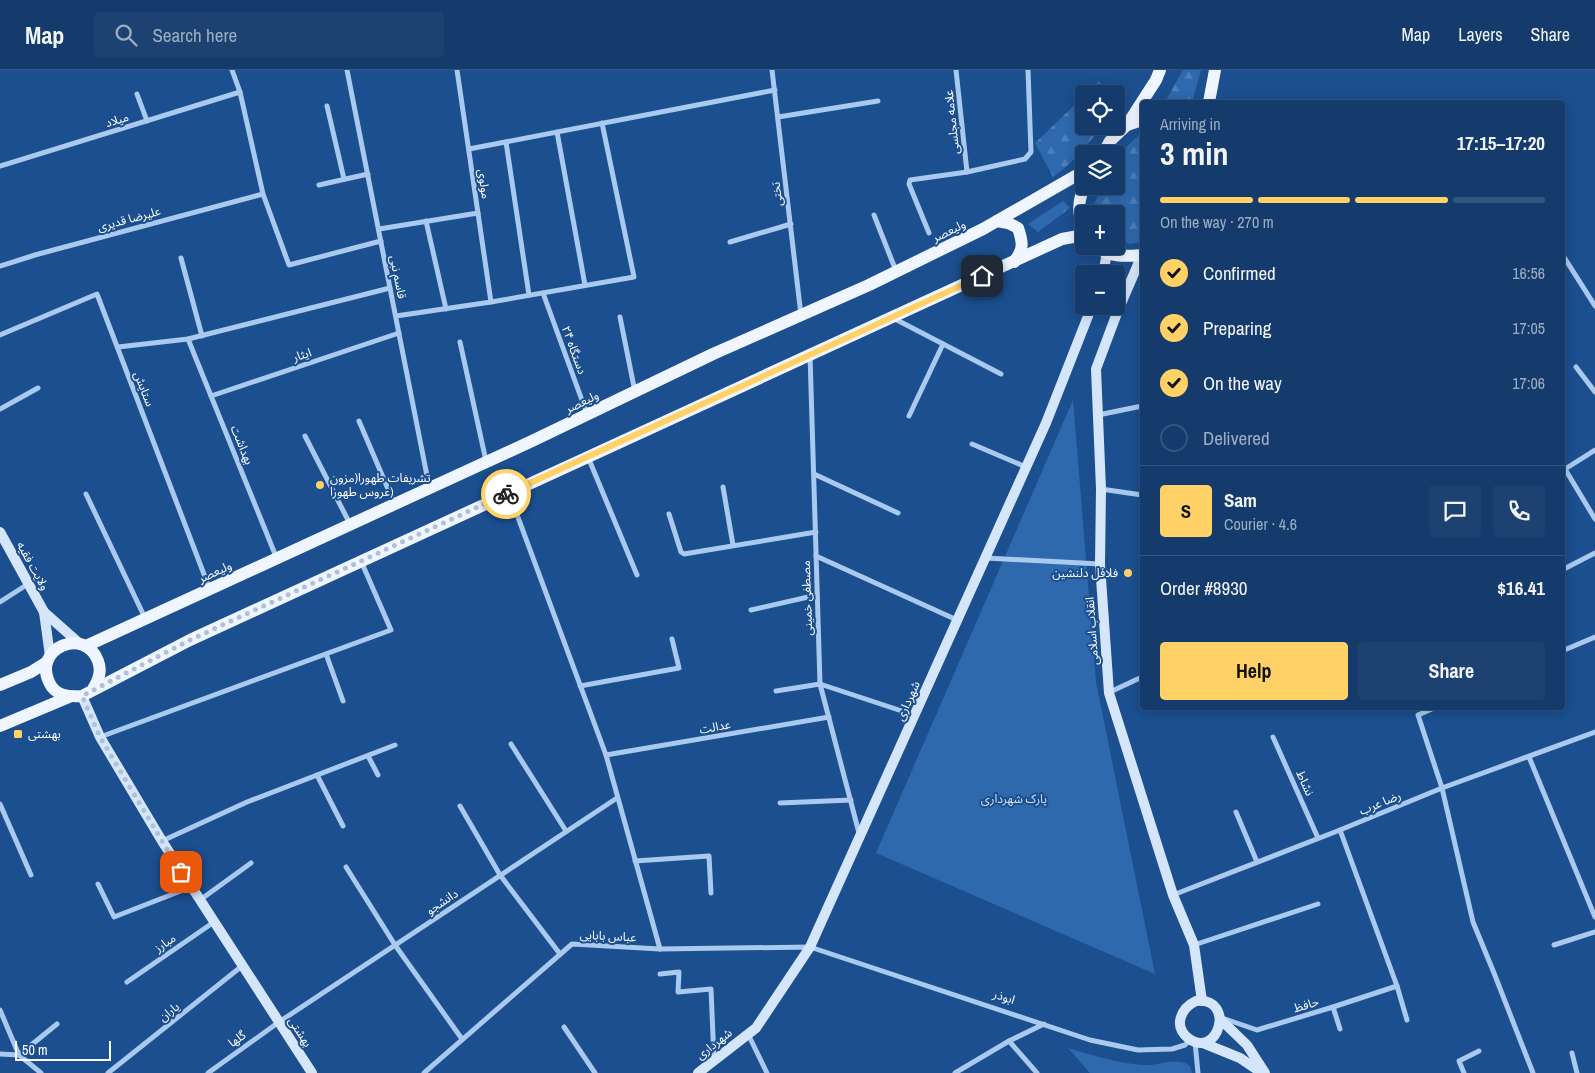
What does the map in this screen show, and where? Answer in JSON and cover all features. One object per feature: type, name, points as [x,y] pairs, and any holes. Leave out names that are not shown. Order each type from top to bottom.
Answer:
[{"type":"main road","points":[[1143,100],[1160,70]]},
{"type":"main road","points":[[1209,100],[1215,70]]},
{"type":"main road","points":[[1108,145],[1127,125],[1140,105]]},
{"type":"main road","points":[[1127,125],[1140,121]]},
{"type":"main road","name":"ولیعصر","points":[[83,645],[210,590],[587,415],[713,354],[896,272],[983,230],[1075,176]]},
{"type":"main road","points":[[997,221],[1008,223],[1018,228],[1022,240],[1021,253],[1014,262]]},
{"type":"main road","points":[[0,726],[81,694],[190,640],[588,456],[1062,239],[1075,237]]},
{"type":"main road","points":[[1117,255],[1140,255]]},
{"type":"main road","name":"انقلاب اسلامی","points":[[1140,260],[1096,369],[1101,489],[1100,564],[1109,692],[1173,894],[1194,945],[1202,1001]]},
{"type":"main road","name":"شهرداری","points":[[698,1073],[756,1028],[810,947],[1046,423],[1088,315]]},
{"type":"main road","name":"ولایت فقیه","points":[[0,532],[44,612],[83,645]]},
{"type":"main road","name":"ولایت فقیه","points":[[44,612],[48,659]]},
{"type":"main road","points":[[0,685],[30,672],[48,659],[55,650],[62,645],[70,643],[83,645],[96,654],[100,666],[99,678],[81,694],[58,693],[50,684],[46,674],[48,659]]},
{"type":"main road","name":"بهشتی","points":[[81,694],[100,737],[162,841],[312,1073]]},
{"type":"main road","points":[[1202,1001],[1213,1006],[1220,1018],[1247,1045],[1264,1073],[1240,1058],[1196,1044],[1182,1032],[1180,1019],[1185,1008],[1190,1004],[1202,1001]]},
{"type":"main road","points":[[1196,1044],[1209,1041],[1216,1034],[1220,1025],[1220,1018]]},
{"type":"street","points":[[232,70],[240,92],[263,194],[290,265],[381,241]]},
{"type":"street","name":"قاسم نبی","points":[[347,70],[430,488]]},
{"type":"street","name":"مولوی","points":[[457,70],[491,302]]},
{"type":"street","name":"تختی","points":[[772,70],[802,315]]},
{"type":"street","name":"علامه مجلسی","points":[[956,70],[968,172]]},
{"type":"street","points":[[929,233],[908,184],[910,180],[968,172],[1025,159],[1031,152],[1028,70]]},
{"type":"street","points":[[469,149],[775,90]]},
{"type":"street","name":"میلاد","points":[[0,166],[240,92]]},
{"type":"street","points":[[137,94],[147,121]]},
{"type":"street","points":[[778,117],[878,101]]},
{"type":"street","points":[[326,106],[344,179]]},
{"type":"street","points":[[396,316],[491,302],[634,277],[602,123]]},
{"type":"street","points":[[557,132],[585,285]]},
{"type":"street","points":[[506,142],[529,295]]},
{"type":"street","points":[[320,185],[368,174]]},
{"type":"street","name":"علیرضا قدیری","points":[[0,266],[263,194]]},
{"type":"street","points":[[379,229],[478,213]]},
{"type":"street","points":[[874,216],[896,272]]},
{"type":"street","points":[[426,221],[446,309]]},
{"type":"street","points":[[730,242],[791,224]]},
{"type":"street","points":[[180,258],[202,336]]},
{"type":"street","points":[[1565,259],[1595,306]]},
{"type":"street","points":[[118,348],[202,336],[390,288]]},
{"type":"street","name":"۲۴ دستگاه","points":[[543,293],[587,415]]},
{"type":"street","name":"ستایش","points":[[0,335],[97,294],[210,590]]},
{"type":"street","points":[[620,317],[635,392]]},
{"type":"street","points":[[891,317],[1001,374]]},
{"type":"street","name":"ایثار","points":[[211,396],[399,333]]},
{"type":"street","name":"بهداشت","points":[[188,339],[277,559]]},
{"type":"street","points":[[460,342],[486,462]]},
{"type":"street","points":[[909,416],[943,344]]},
{"type":"street","name":"مصطفی خمینی","points":[[810,354],[820,684],[860,836]]},
{"type":"street","points":[[1576,367],[1595,392]]},
{"type":"street","points":[[0,408],[38,388]]},
{"type":"street","points":[[1098,415],[1140,406]]},
{"type":"street","points":[[359,421],[395,505]]},
{"type":"street","points":[[305,436],[350,525]]},
{"type":"street","points":[[972,444],[1026,468]]},
{"type":"street","points":[[1565,467],[1595,450]]},
{"type":"street","points":[[588,456],[637,575]]},
{"type":"street","points":[[1565,470],[1595,519]]},
{"type":"street","points":[[814,474],[898,513]]},
{"type":"street","points":[[723,487],[733,545]]},
{"type":"street","points":[[1101,489],[1140,495]]},
{"type":"street","points":[[508,493],[606,756],[660,949]]},
{"type":"street","points":[[86,494],[146,619]]},
{"type":"street","points":[[669,514],[682,553],[684,554],[816,532]]},
{"type":"street","points":[[1565,568],[1595,553]]},
{"type":"street","points":[[816,556],[958,620]]},
{"type":"street","points":[[986,558],[1100,564]]},
{"type":"street","points":[[100,737],[391,630],[361,561]]},
{"type":"street","points":[[0,602],[29,584]]},
{"type":"street","points":[[751,610],[817,595]]},
{"type":"street","points":[[1565,650],[1595,637]]},
{"type":"street","points":[[580,686],[679,668],[672,639]]},
{"type":"street","points":[[326,654],[344,701]]},
{"type":"street","points":[[1109,692],[1140,678]]},
{"type":"street","points":[[776,691],[820,684],[915,715]]},
{"type":"street","points":[[1429,710],[1418,715],[1442,788],[1473,922],[1533,1073]]},
{"type":"street","name":"عدالت","points":[[606,756],[828,717]]},
{"type":"street","name":"رضا عرب","points":[[1173,894],[1340,830],[1442,788],[1595,732]]},
{"type":"street","name":"نشاط","points":[[1272,736],[1318,838]]},
{"type":"street","points":[[511,744],[566,831]]},
{"type":"street","points":[[162,841],[247,802],[395,746]]},
{"type":"street","points":[[368,756],[378,775]]},
{"type":"street","points":[[1529,757],[1595,917]]},
{"type":"street","points":[[317,775],[343,826]]},
{"type":"street","name":"دانشجو","points":[[278,1022],[617,798]]},
{"type":"street","points":[[780,803],[851,800]]},
{"type":"street","points":[[0,804],[32,875]]},
{"type":"street","points":[[460,806],[500,876],[560,954]]},
{"type":"street","points":[[1236,812],[1257,862]]},
{"type":"street","points":[[1340,830],[1398,986],[1407,1020]]},
{"type":"street","points":[[635,861],[709,856],[711,892]]},
{"type":"street","points":[[200,900],[251,863]]},
{"type":"street","points":[[346,867],[395,945],[462,1040]]},
{"type":"street","points":[[98,884],[114,917],[191,887]]},
{"type":"street","points":[[1194,945],[1318,904]]},
{"type":"street","name":"مبارز","points":[[127,982],[214,922]]},
{"type":"street","points":[[1554,945],[1595,932]]},
{"type":"street","name":"عباس بابایی","points":[[424,1073],[572,944],[660,949],[810,947]]},
{"type":"street","name":"ابوذر","points":[[810,947],[1090,1040],[1138,1050],[1172,1049],[1196,1044]]},
{"type":"street","name":"یاران","points":[[108,1073],[242,966]]},
{"type":"street","points":[[660,974],[679,972],[678,992],[711,989],[714,1060]]},
{"type":"street","name":"حافظ","points":[[1220,1018],[1257,1030],[1398,986]]},
{"type":"street","points":[[1333,1007],[1340,1029]]},
{"type":"street","points":[[0,1010],[19,1055],[41,1073]]},
{"type":"street","name":"گلها","points":[[208,1073],[278,1022]]},
{"type":"street","points":[[0,1054],[19,1055],[57,1024]]},
{"type":"street","points":[[955,1073],[1009,1041],[1045,1024]]},
{"type":"street","points":[[564,1027],[595,1073]]},
{"type":"street","points":[[748,1034],[767,1073]]},
{"type":"street","points":[[1009,1041],[1037,1073]]},
{"type":"street","points":[[1196,1044],[1198,1073]]},
{"type":"street","points":[[1464,1073],[1459,1061],[1479,1051]]},
{"type":"street","points":[[1572,1054],[1577,1073]]},
{"type":"green space","points":[[1183,70],[1201,70],[1193,100],[1166,100]]},
{"type":"green space","points":[[1075,105],[1075,135],[1095,135],[1087,145],[1075,145],[1075,158],[1053,177],[1035,143]]},
{"type":"green space","points":[[1140,134],[1140,242],[1129,244],[1125,242],[1125,205],[1094,205],[1098,195],[1125,195],[1125,148]]},
{"type":"green space","points":[[1063,201],[1070,208],[1038,232],[1028,224]]},
{"type":"green space","name":"پارک شهرداری","points":[[1073,400],[1096,682],[1155,974],[876,853]]},
{"type":"green space","points":[[1068,1048],[1126,1063],[1151,1065],[1168,1062],[1185,1063],[1190,1066],[1192,1073],[1090,1073]]},
{"type":"way so far","points":[[181,872],[100,737],[82,696],[190,640],[506,494]]},
{"type":"place","name":"تشریفات طهورا(مزون عروس طهورا)","points":[[320,485]]},
{"type":"place","name":"فلافل دلنشین","points":[[1128,573]]},
{"type":"place","name":"بهشتی","points":[[18,734]]},
{"type":"route","points":[[506,494],[982,276]]}]
